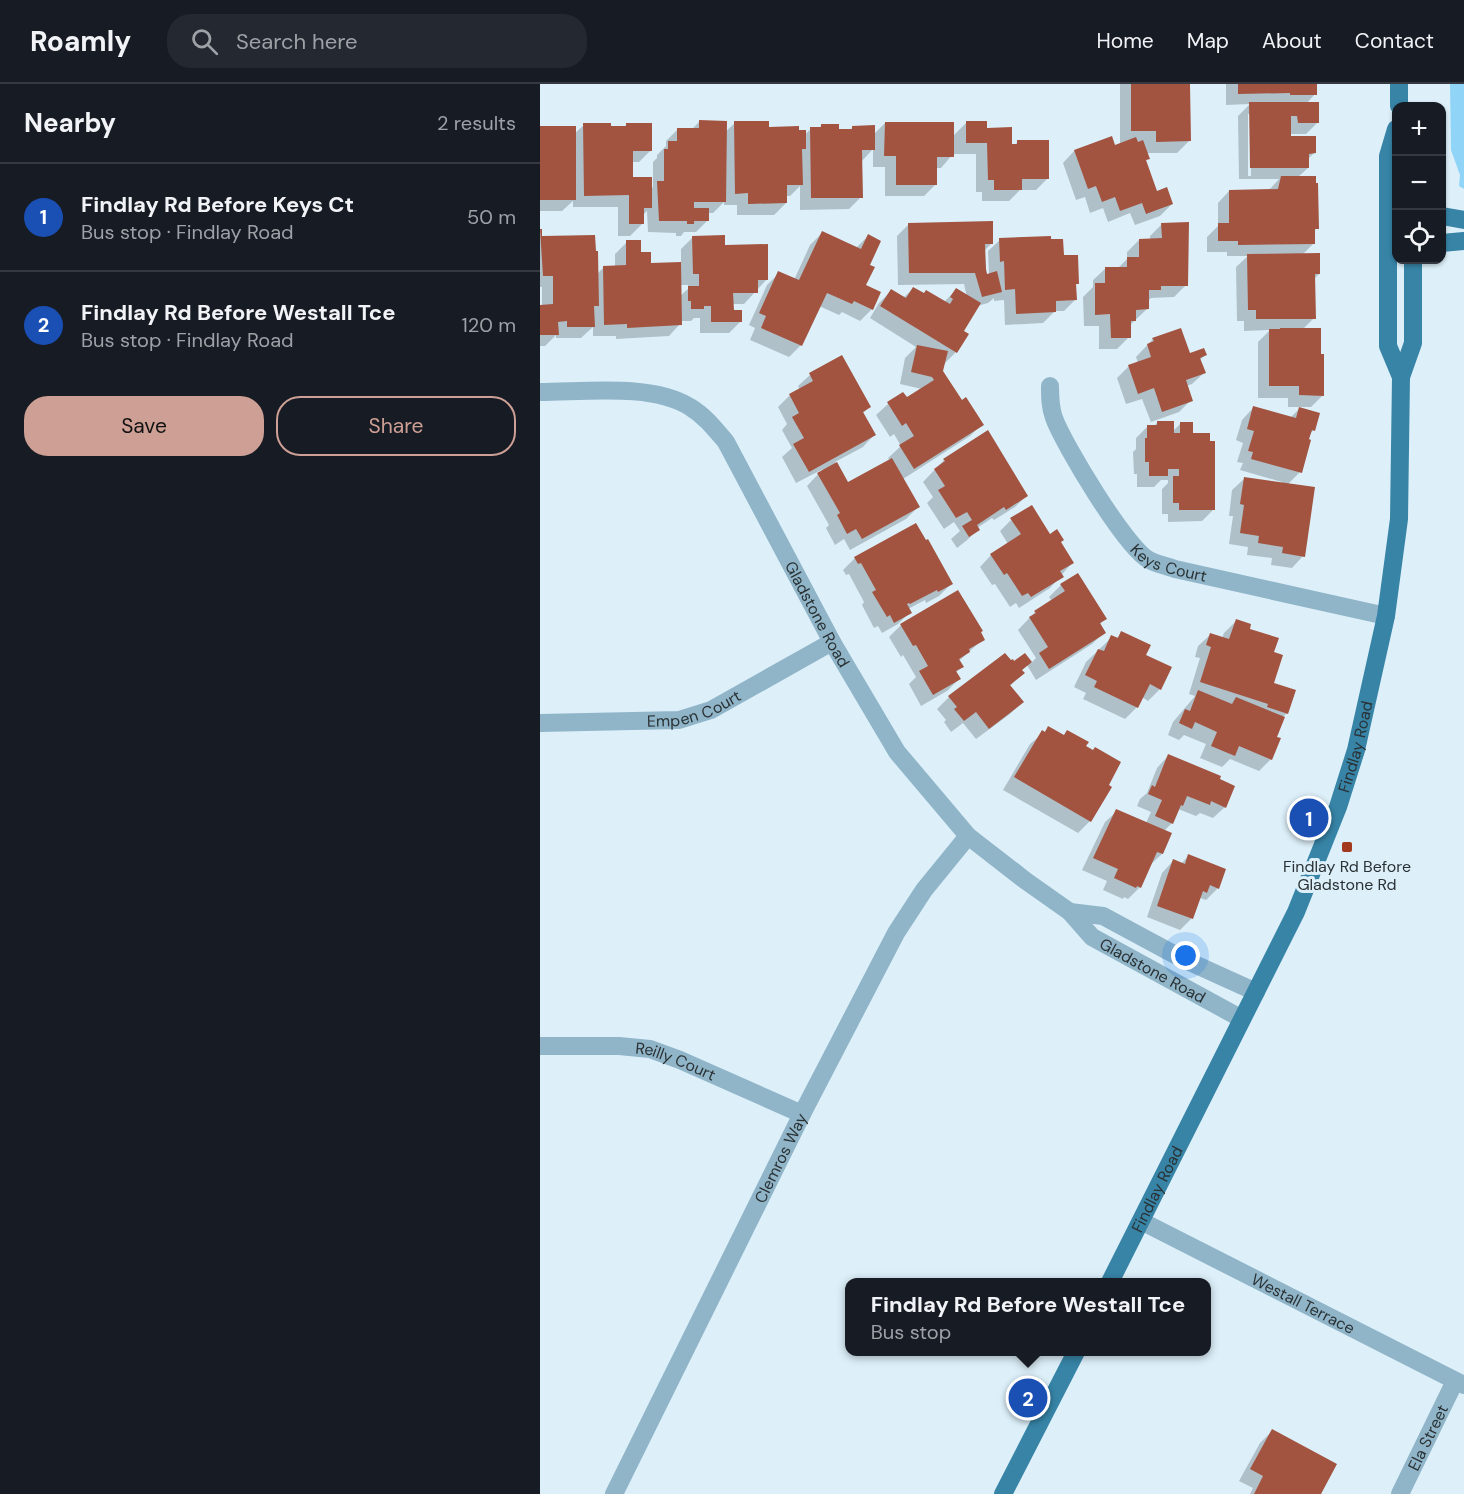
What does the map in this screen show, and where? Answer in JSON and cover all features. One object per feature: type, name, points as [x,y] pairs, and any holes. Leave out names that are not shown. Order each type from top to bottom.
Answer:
[{"type":"main road","points":[[1399,84],[1399,102]]},
{"type":"main road","name":"Findlay Road","points":[[1392,142],[1388,156],[1392,217]]},
{"type":"main road","points":[[1446,217],[1464,220]]},
{"type":"main road","name":"Findlay Road","points":[[1392,241],[1388,346],[1401,377]]},
{"type":"main road","points":[[1446,244],[1464,241]]},
{"type":"main road","name":"Findlay Road","points":[[1112,1278],[1296,912],[1338,807],[1356,750],[1386,616],[1399,519],[1401,377],[1413,343],[1413,264]]},
{"type":"main road","points":[[1003,1494],[1074,1356]]},
{"type":"street","name":"Keys Court","points":[[1050,386],[1049,402],[1054,419],[1089,483],[1129,541],[1148,560],[1175,569],[1386,616]]},
{"type":"street","name":"Gladstone Road","points":[[540,392],[641,391],[665,396],[689,406],[701,415],[726,442],[832,642],[897,752],[968,836],[1070,912],[1092,937],[1242,1019]]},
{"type":"street","name":"Empen Court","points":[[540,723],[679,720],[711,710],[832,642]]},
{"type":"street","name":"Clemros Way","points":[[614,1494],[802,1114],[896,933],[924,891],[968,836]]},
{"type":"street","name":"Gladstone Road","points":[[1070,912],[1103,916],[1181,957],[1256,992]]},
{"type":"street","name":"Reilly Court","points":[[540,1046],[620,1046],[650,1049],[802,1114]]},
{"type":"street","name":"Westall Terrace","points":[[1141,1221],[1460,1383]]},
{"type":"street","name":"Ela Street","points":[[1400,1494],[1460,1383]]},
{"type":"shaded area","points":[[1450,84],[1464,84],[1464,189],[1459,186],[1460,175],[1451,150]]},
{"type":"building","points":[[1131,84],[1190,84],[1191,141],[1156,142],[1156,131],[1131,131]]},
{"type":"building","points":[[1238,84],[1317,84],[1317,95],[1238,94]]},
{"type":"building","points":[[1249,102],[1319,102],[1319,123],[1298,123],[1297,116],[1291,116],[1291,136],[1316,136],[1316,153],[1309,154],[1309,168],[1250,168]]},
{"type":"building","points":[[699,120],[727,121],[726,202],[694,202],[694,208],[709,208],[709,221],[694,221],[694,224],[687,224],[687,221],[659,221],[657,181],[664,181],[664,149],[668,149],[668,141],[677,141],[677,128],[699,128]]},
{"type":"building","points":[[734,121],[769,121],[769,127],[799,126],[799,130],[806,130],[806,149],[802,149],[803,185],[787,185],[787,203],[748,204],[748,193],[735,194]]},
{"type":"building","points":[[966,121],[987,121],[987,128],[1012,127],[1012,144],[1017,144],[1017,140],[1049,140],[1049,179],[1022,179],[1022,190],[994,190],[994,180],[988,180],[987,143],[966,143]]},
{"type":"building","points":[[885,122],[954,122],[954,157],[937,157],[937,185],[896,185],[896,156],[884,156]]},
{"type":"building","points":[[583,123],[611,123],[611,126],[626,126],[626,123],[652,123],[652,151],[633,151],[633,177],[652,177],[652,208],[644,208],[644,224],[629,224],[629,195],[584,196]]},
{"type":"building","points":[[821,124],[839,124],[839,129],[875,125],[875,150],[862,150],[863,198],[811,198],[810,127],[821,127]]},
{"type":"building","points":[[540,126],[576,126],[576,200],[540,200]]},
{"type":"building","points":[[1112,136],[1115,145],[1136,137],[1138,142],[1143,140],[1150,159],[1146,160],[1157,191],[1167,187],[1173,204],[1146,214],[1142,203],[1120,211],[1115,197],[1102,202],[1096,186],[1088,189],[1074,150]]},
{"type":"building","points":[[1281,176],[1316,176],[1319,229],[1315,229],[1315,244],[1238,245],[1238,241],[1218,241],[1218,223],[1229,223],[1229,190],[1278,189]]},
{"type":"building","points":[[993,221],[993,244],[985,244],[986,269],[987,274],[997,271],[1002,292],[982,297],[975,273],[909,273],[908,223]]},
{"type":"building","points":[[1189,222],[1188,286],[1161,286],[1161,290],[1149,290],[1149,309],[1136,310],[1136,321],[1131,321],[1131,338],[1111,338],[1110,314],[1095,315],[1095,283],[1105,283],[1105,267],[1127,267],[1127,257],[1139,257],[1139,239],[1162,238],[1161,223]]},
{"type":"building","points":[[540,229],[542,229],[542,236],[595,235],[596,251],[598,251],[599,306],[594,306],[595,327],[567,327],[567,321],[558,322],[559,335],[540,335],[540,305],[553,304],[553,276],[543,276]]},
{"type":"building","points":[[822,231],[861,249],[868,234],[881,241],[870,265],[875,267],[866,285],[881,292],[873,310],[854,301],[852,304],[827,293],[802,346],[761,328],[766,316],[759,313],[778,271],[799,280]]},
{"type":"building","points":[[725,235],[725,245],[768,244],[768,280],[758,280],[758,293],[733,293],[734,310],[742,310],[742,322],[711,322],[711,306],[704,306],[704,309],[691,309],[691,301],[688,301],[688,286],[699,286],[699,274],[693,274],[692,236]]},
{"type":"building","points":[[1051,236],[1051,239],[1063,239],[1064,255],[1078,255],[1077,300],[1056,301],[1056,312],[1016,314],[1015,289],[1005,290],[1004,261],[1000,262],[999,238]]},
{"type":"building","points":[[626,240],[641,240],[641,252],[651,252],[651,263],[681,262],[682,325],[627,328],[627,324],[604,325],[603,266],[626,265]]},
{"type":"building","points":[[1320,253],[1320,274],[1315,274],[1316,319],[1256,319],[1256,310],[1248,310],[1247,254]]},
{"type":"building","points":[[913,287],[924,293],[926,290],[950,304],[953,299],[950,297],[956,288],[981,303],[964,331],[969,334],[957,353],[880,306],[891,289],[906,298]]},
{"type":"building","points":[[1181,328],[1190,353],[1204,348],[1207,355],[1200,358],[1206,373],[1186,380],[1193,401],[1162,412],[1154,388],[1138,394],[1128,365],[1151,357],[1147,344],[1154,341],[1152,338]]},
{"type":"building","points":[[1321,328],[1321,354],[1324,354],[1324,396],[1299,395],[1299,386],[1269,386],[1269,329]]},
{"type":"building","points":[[917,345],[948,351],[943,371],[962,400],[966,397],[984,425],[914,469],[899,445],[914,436],[906,423],[902,426],[887,402],[903,392],[907,397],[934,380],[932,377],[911,372]]},
{"type":"building","points":[[842,355],[871,407],[863,412],[876,435],[809,472],[793,444],[804,438],[792,417],[799,413],[789,394],[813,381],[809,373]]},
{"type":"building","points":[[1253,406],[1296,418],[1299,407],[1320,413],[1315,431],[1312,430],[1309,439],[1311,440],[1302,473],[1251,459],[1253,452],[1248,451],[1254,431],[1247,429]]},
{"type":"building","points":[[1157,421],[1174,421],[1174,433],[1180,433],[1180,422],[1193,422],[1193,433],[1210,433],[1210,441],[1215,441],[1215,510],[1179,510],[1179,503],[1173,503],[1173,476],[1179,476],[1179,469],[1168,469],[1168,476],[1149,476],[1149,462],[1145,462],[1145,438],[1147,438],[1147,425],[1157,425]]},
{"type":"building","points":[[988,430],[1028,496],[1006,510],[1004,507],[977,525],[980,530],[969,537],[962,526],[972,520],[967,512],[956,518],[938,490],[945,486],[934,469],[945,461],[943,459]]},
{"type":"building","points":[[892,458],[920,507],[862,539],[856,529],[847,534],[837,515],[840,513],[817,473],[837,462],[848,482]]},
{"type":"building","points":[[1244,477],[1315,487],[1305,557],[1282,553],[1283,547],[1258,543],[1259,536],[1240,533],[1244,505],[1240,504]]},
{"type":"building","points":[[1032,505],[1050,534],[1057,529],[1064,540],[1061,542],[1074,563],[1060,571],[1064,577],[1031,597],[1028,593],[1022,596],[1007,573],[1004,575],[990,554],[1021,534],[1010,518]]},
{"type":"building","points":[[916,523],[926,540],[928,539],[953,584],[907,604],[912,613],[894,623],[890,615],[887,617],[872,592],[876,590],[861,563],[858,564],[854,557]]},
{"type":"building","points":[[1078,573],[1107,619],[1100,623],[1106,633],[1049,669],[1039,653],[1048,647],[1029,617],[1036,613],[1034,611],[1065,591],[1060,584]]},
{"type":"building","points":[[958,590],[983,631],[981,632],[985,640],[969,649],[970,652],[959,659],[964,667],[956,671],[961,679],[933,695],[919,671],[928,666],[900,624]]},
{"type":"building","points":[[1236,619],[1251,624],[1250,629],[1279,638],[1274,652],[1283,655],[1274,683],[1296,690],[1288,714],[1267,707],[1268,704],[1200,682],[1211,647],[1206,645],[1210,633],[1229,639]]},
{"type":"building","points":[[1121,631],[1151,645],[1146,655],[1172,667],[1161,690],[1150,684],[1138,708],[1094,687],[1097,681],[1085,675],[1098,649],[1104,651],[1111,635],[1118,638]]},
{"type":"building","points":[[1005,653],[1014,661],[1025,653],[1032,662],[1022,670],[1025,673],[1010,685],[1024,702],[989,729],[976,712],[964,721],[954,709],[957,707],[948,696]]},
{"type":"building","points":[[1198,690],[1232,704],[1236,697],[1285,717],[1277,737],[1281,738],[1272,760],[1239,746],[1235,756],[1211,746],[1217,732],[1195,722],[1192,729],[1179,723],[1185,709],[1190,711]]},
{"type":"building","points":[[1048,726],[1064,735],[1067,730],[1089,742],[1086,746],[1093,750],[1095,747],[1121,762],[1109,785],[1112,787],[1091,822],[1014,777],[1042,730],[1045,732]]},
{"type":"building","points":[[1168,754],[1221,776],[1220,779],[1235,786],[1226,808],[1211,801],[1210,805],[1187,796],[1173,824],[1155,816],[1162,800],[1148,794],[1152,785],[1155,787]]},
{"type":"building","points":[[1116,809],[1172,833],[1163,854],[1157,852],[1141,888],[1114,878],[1118,869],[1093,858]]},
{"type":"building","points":[[1188,854],[1226,869],[1219,889],[1210,885],[1207,893],[1203,891],[1193,919],[1157,906],[1173,859],[1185,864]]},
{"type":"building","points":[[1272,1429],[1337,1464],[1321,1494],[1254,1494],[1263,1476],[1250,1469]]},
{"type":"place","name":"Findlay Rd Before Keys Ct","points":[[1309,818]]},
{"type":"place","name":"Findlay Rd Before Gladstone Rd","points":[[1347,847]]},
{"type":"place","name":"Findlay Rd Before Westall Tce","points":[[1028,1398]]}]
